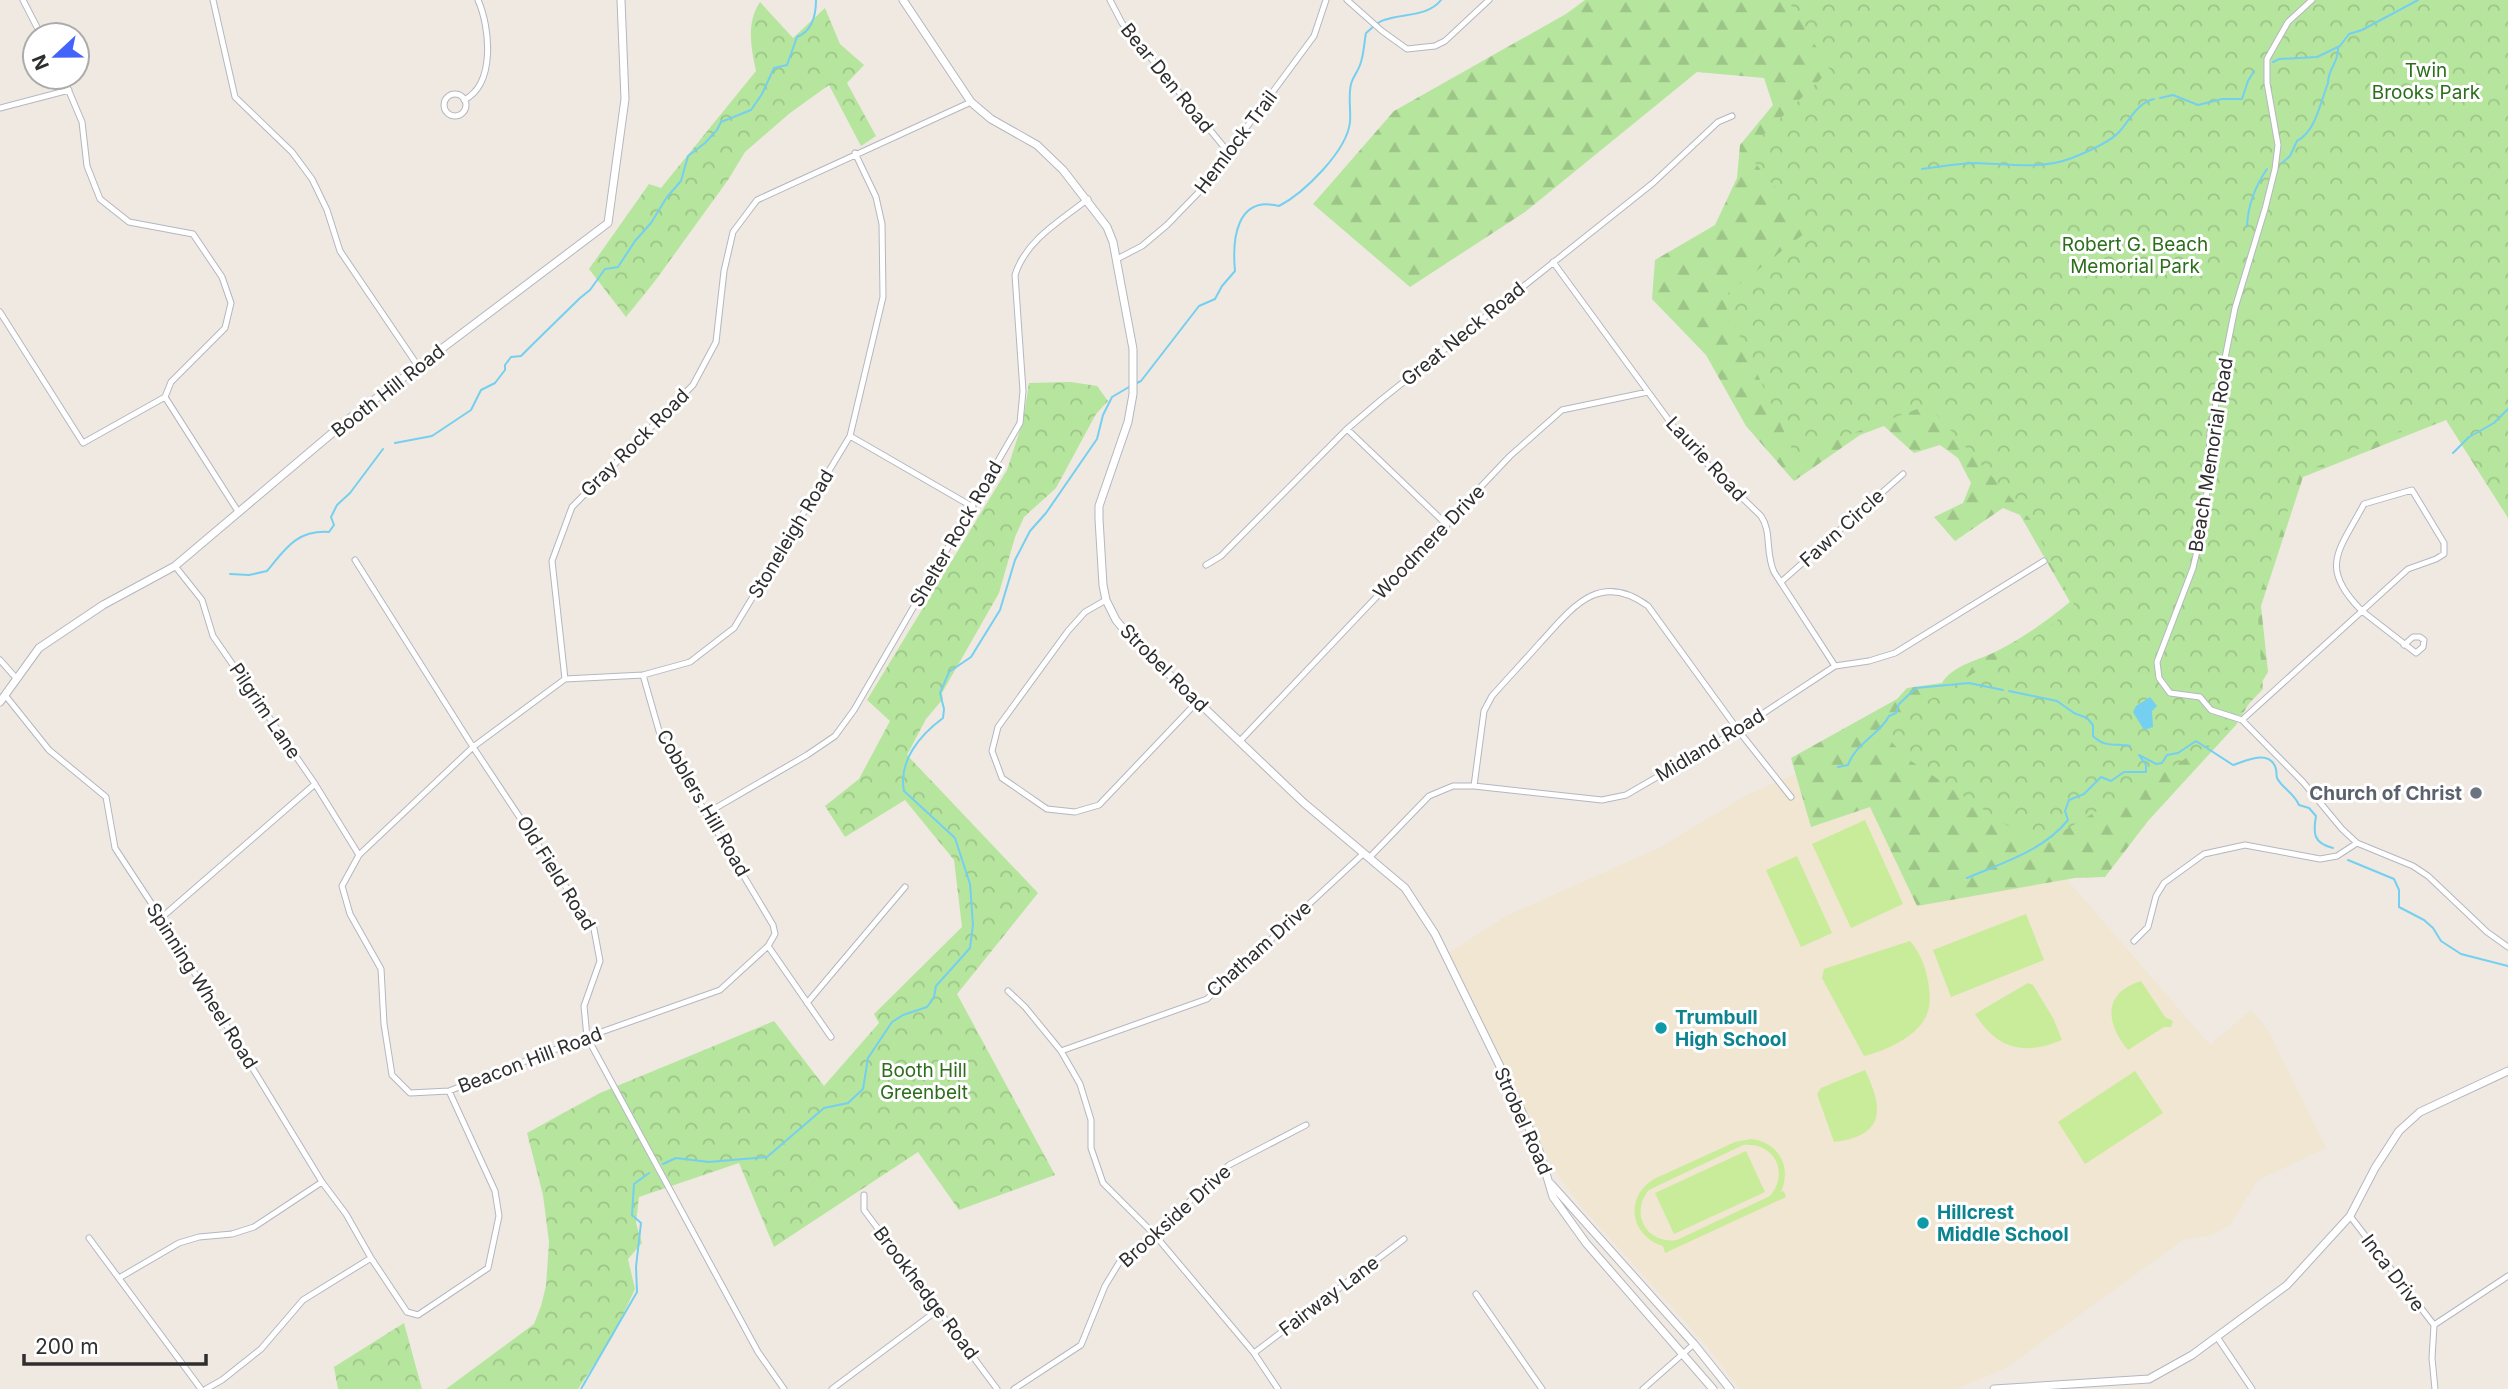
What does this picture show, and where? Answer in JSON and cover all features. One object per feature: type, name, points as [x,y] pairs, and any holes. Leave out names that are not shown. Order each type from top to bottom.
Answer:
[{"type":"street","points":[[23,0],[34,21]]},
{"type":"street","points":[[213,0],[236,97],[292,152],[312,179],[327,211],[340,251],[418,366]]},
{"type":"street","points":[[464,100],[477,92],[488,53],[486,28],[478,0]]},
{"type":"street","name":"Booth Hill Road","points":[[3,699],[39,648],[103,605],[175,566],[350,418],[608,223],[625,99],[621,0]]},
{"type":"street","name":"Strobel Road","points":[[903,0],[971,102],[991,120],[1037,145],[1088,199],[1107,227],[1117,260],[1133,349],[1133,394],[1128,422],[1099,506],[1103,585],[1106,600],[1116,620],[1130,637],[1304,803],[1405,888],[1435,934],[1516,1100],[1540,1153],[1553,1197],[1586,1243],[1713,1389]]},
{"type":"street","name":"Bear Den Road","points":[[1110,0],[1122,23],[1229,153]]},
{"type":"street","name":"Hemlock Trail","points":[[1117,260],[1142,246],[1198,193],[1314,36],[1326,0]]},
{"type":"street","points":[[1347,0],[1407,50],[1434,46],[1446,41],[1489,0]]},
{"type":"street","name":"Beach Memorial Road","points":[[2242,720],[2211,710],[2200,697],[2171,692],[2163,686],[2159,678],[2157,662],[2193,568],[2203,525],[2212,422],[2235,308],[2275,169],[2278,145],[2267,83],[2267,59],[2288,22],[2312,0]]},
{"type":"street","points":[[0,108],[65,91]]},
{"type":"street","points":[[0,312],[83,443],[165,397],[170,382],[225,328],[231,303],[222,277],[193,234],[129,222],[100,198],[87,166],[82,122],[69,91]]},
{"type":"street","points":[[458,95],[464,100],[465,108],[460,115],[452,116],[445,110],[445,102],[450,96],[458,95]]},
{"type":"street","name":"Gray Rock Road","points":[[565,679],[552,561],[572,506],[693,385],[716,342],[724,271],[733,232],[757,200],[971,102]]},
{"type":"street","name":"Great Neck Road","points":[[1206,565],[1221,556],[1347,429],[1653,183],[1718,122],[1732,116]]},
{"type":"street","name":"Stoneleigh Road","points":[[565,679],[643,675],[690,662],[734,628],[850,436],[883,297],[882,224],[876,197],[856,153]]},
{"type":"street","name":"Shelter Rock Road","points":[[707,813],[835,736],[861,698],[1020,423],[1023,391],[1015,275],[1020,259],[1030,246],[1088,199]]},
{"type":"street","name":"Laurie Road","points":[[1553,262],[1694,451],[1761,516],[1766,526],[1768,555],[1781,582],[1835,666]]},
{"type":"street","name":"Woodmere Drive","points":[[1239,741],[1510,456],[1562,411],[1648,392]]},
{"type":"street","points":[[165,397],[239,513]]},
{"type":"street","points":[[1347,429],[1447,524]]},
{"type":"street","points":[[850,436],[973,507]]},
{"type":"street","name":"Fawn Circle","points":[[1781,582],[1903,474]]},
{"type":"street","points":[[2404,645],[2362,611],[2347,597],[2335,570],[2337,559],[2364,504],[2412,490],[2444,543],[2444,554],[2408,569],[2362,611],[2242,720],[2303,782],[2357,843],[2413,866],[2428,876],[2487,932],[2508,947]]},
{"type":"street","name":"Old Field Road","points":[[355,560],[473,747],[594,929],[600,961],[584,1006],[587,1037],[758,1352],[781,1388]]},
{"type":"street","name":"Midland Road","points":[[1366,856],[1429,796],[1453,786],[1602,800],[1626,796],[1738,730],[1835,666],[1869,661],[1895,653],[2044,561]]},
{"type":"street","name":"Pilgrim Lane","points":[[175,566],[202,600],[212,635],[315,784],[359,855]]},
{"type":"street","points":[[1474,786],[1484,711],[1492,696],[1570,610],[1588,597],[1607,592],[1632,594],[1648,606],[1738,730],[1791,797]]},
{"type":"street","points":[[1106,600],[1085,612],[1068,631],[998,727],[992,751],[1002,778],[1047,809],[1075,812],[1100,805],[1198,701]]},
{"type":"street","points":[[0,660],[16,678]]},
{"type":"street","name":"Cobblers Hill Road","points":[[643,675],[661,738],[774,925],[775,934],[768,946]]},
{"type":"street","points":[[473,747],[565,679]]},
{"type":"street","name":"Spinning Wheel Road","points":[[3,699],[49,750],[106,797],[115,848],[371,1258],[407,1312],[418,1315],[488,1268],[499,1216],[495,1191],[449,1091]]},
{"type":"street","name":"Beacon Hill Road","points":[[473,747],[359,855],[342,887],[349,914],[381,969],[384,1024],[392,1075],[410,1093],[449,1091],[587,1037],[720,990],[768,946]]},
{"type":"street","points":[[161,918],[315,784]]},
{"type":"street","points":[[2134,942],[2148,927],[2164,883],[2204,854],[2245,845],[2320,859],[2337,856],[2357,843]]},
{"type":"street","name":"Chatham Drive","points":[[1061,1051],[1207,999],[1366,856]]},
{"type":"street","points":[[807,1003],[905,887]]},
{"type":"street","points":[[768,946],[831,1037]]},
{"type":"street","points":[[1008,991],[1025,1007],[1061,1051],[1080,1084],[1091,1120],[1091,1148],[1102,1183],[1154,1234],[1254,1353],[1278,1389]]},
{"type":"street","points":[[1997,1389],[2149,1379],[2217,1337],[2287,1285],[2350,1216],[2375,1168],[2399,1131],[2420,1112],[2508,1071]]},
{"type":"street","name":"Brookside Drive","points":[[1014,1389],[1081,1345],[1105,1286],[1122,1258],[1154,1234],[1229,1165],[1306,1125]]},
{"type":"street","points":[[120,1278],[191,1239],[232,1234],[254,1227],[322,1182]]},
{"type":"street","name":"Strobel Road","points":[[1550,1183],[1694,1344],[1730,1389]]},
{"type":"street","name":"Brookhedge Road","points":[[864,1195],[864,1210],[997,1389]]},
{"type":"street","name":"Inca Drive","points":[[2350,1216],[2434,1325],[2508,1276]]},
{"type":"street","points":[[1586,1243],[1595,1235]]},
{"type":"street","points":[[89,1238],[203,1389],[222,1380],[261,1349],[303,1300],[371,1258]]},
{"type":"street","name":"Fairway Lane","points":[[1254,1353],[1404,1239]]},
{"type":"street","points":[[1476,1294],[1542,1389]]},
{"type":"street","points":[[832,1389],[939,1309]]},
{"type":"street","points":[[2434,1325],[2432,1357],[2435,1389]]},
{"type":"street","points":[[2217,1337],[2252,1389]]},
{"type":"street","points":[[1643,1389],[1694,1344]]},
{"type":"shaded area","points":[[1815,765],[2038,846],[2210,1045],[2251,1010],[2268,1030],[2326,1148],[2258,1180],[2230,1225],[2212,1235],[2183,1240],[2006,1368],[1956,1389],[1740,1389],[1707,1346],[1580,1205],[1553,1168],[1449,953],[1506,916],[1661,847],[1745,796]]},
{"type":"green space","name":"Robert G. Beach Memorial Park","points":[[1585,0],[2508,0],[2508,518],[2446,420],[2303,477],[2261,606],[2268,672],[2236,725],[2148,821],[2105,877],[2075,878],[1917,906],[1870,807],[1811,827],[1791,758],[1897,699],[1907,688],[1942,683],[1953,671],[2016,640],[2070,602],[2020,515],[2003,508],[1955,541],[1934,517],[1963,503],[1971,483],[1958,458],[1940,445],[1914,453],[1884,426],[1860,435],[1794,481],[1746,426],[1706,355],[1652,299],[1655,260],[1715,225],[1737,178],[1740,145],[1773,105],[1764,78],[1697,72],[1525,212],[1410,287],[1313,204],[1394,111],[1566,14]]},
{"type":"green space","name":"Robert G. Beach Memorial Park","points":[[1788,0],[2508,0],[2508,515],[2446,418],[2416,424],[2300,474],[2257,602],[2263,689],[2210,744],[2038,846],[1905,757],[1880,729],[2036,636],[2075,607],[2030,519],[1928,405],[1795,455],[1722,298],[1810,229],[1746,152],[1830,70]]},
{"type":"green space","points":[[760,2],[793,38],[825,8],[840,44],[864,65],[847,83],[876,136],[861,146],[829,85],[790,113],[745,152],[728,180],[626,317],[589,269],[649,184],[661,188],[756,71],[751,27]]},
{"type":"green space","name":"Booth Hill Greenbelt","points":[[1071,382],[1097,386],[1108,401],[1096,414],[1056,488],[1024,517],[1015,537],[999,593],[942,693],[943,699],[926,719],[907,755],[1038,893],[957,994],[1055,1175],[959,1210],[918,1152],[774,1247],[739,1163],[639,1197],[636,1223],[642,1243],[628,1259],[635,1289],[613,1336],[578,1389],[446,1389],[534,1324],[541,1306],[546,1286],[549,1242],[543,1195],[527,1133],[600,1093],[774,1021],[824,1086],[879,1023],[874,1014],[962,927],[954,860],[905,800],[845,837],[825,806],[859,779],[890,721],[867,700],[1007,470],[1023,421],[1029,383]]},
{"type":"green space","points":[[1865,820],[1903,904],[1851,928],[1812,844]]},
{"type":"green space","points":[[1797,856],[1832,933],[1801,947],[1766,870]]},
{"type":"green space","points":[[2026,914],[2044,960],[1951,997],[1933,950]]},
{"type":"green space","points":[[1910,941],[1924,964],[1927,975],[1930,998],[1927,1014],[1909,1036],[1864,1056],[1822,978],[1824,969]]},
{"type":"green space","points":[[2141,981],[2165,1017],[2173,1021],[2171,1027],[2164,1027],[2128,1050],[2115,1030],[2112,1010],[2119,993]]},
{"type":"green space","points":[[2028,983],[2033,985],[2053,1018],[2062,1040],[2035,1048],[2012,1046],[1993,1035],[1975,1014]]},
{"type":"green space","points":[[1865,1070],[1875,1097],[1876,1118],[1863,1134],[1834,1142],[1817,1094],[1821,1088]]},
{"type":"green space","points":[[2135,1071],[2163,1113],[2085,1164],[2058,1122]]},
{"type":"green space","points":[[1751,1139],[1761,1141],[1776,1150],[1784,1165],[1781,1192],[1784,1191],[1786,1197],[1665,1253],[1663,1246],[1643,1234],[1638,1225],[1635,1205],[1638,1196],[1654,1179],[1735,1142]],"holes":[[[1743,1145],[1763,1148],[1776,1160],[1779,1177],[1770,1196],[1677,1240],[1657,1238],[1644,1226],[1641,1208],[1649,1190]]]},
{"type":"green space","points":[[1746,1151],[1765,1192],[1674,1234],[1655,1193]]},
{"type":"green space","points":[[404,1323],[422,1389],[338,1389],[334,1367]]},
{"type":"water","points":[[2150,697],[2157,706],[2152,711],[2153,727],[2144,730],[2133,712],[2136,706]]},
{"type":"waterway","points":[[395,443],[432,436],[471,410],[481,390],[495,383],[511,357],[521,356],[590,290],[605,269],[618,267],[681,181],[688,156],[705,143],[721,122],[751,110],[774,68],[787,65],[797,37],[806,31],[812,22],[816,0]]},
{"type":"waterway","points":[[1137,383],[1199,306],[1215,299],[1235,271],[1236,234],[1245,214],[1254,207],[1265,204],[1279,206],[1289,200],[1323,170],[1341,146],[1350,122],[1351,84],[1361,61],[1366,33],[1381,21],[1422,12],[1441,0]]},
{"type":"waterway","points":[[2273,62],[2279,59],[2317,57],[2340,46],[2349,34],[2362,30],[2418,0]]},
{"type":"waterway","points":[[2282,163],[2313,124],[2337,57],[2338,47]]},
{"type":"waterway","points":[[2160,98],[2173,95],[2198,105],[2222,99],[2242,99],[2254,71]]},
{"type":"waterway","points":[[1922,169],[1969,163],[2024,165],[2060,162],[2110,140],[2138,108],[2154,99]]},
{"type":"waterway","points":[[2247,226],[2253,196],[2267,169]]},
{"type":"waterway","points":[[663,1164],[676,1158],[709,1162],[767,1157],[824,1108],[848,1103],[863,1089],[868,1058],[892,1022],[903,1015],[927,1007],[934,997],[936,986],[970,948],[973,925],[970,884],[955,838],[904,791],[904,769],[919,741],[943,718],[940,693],[949,672],[971,657],[1000,610],[1015,560],[1030,531],[1046,513],[1097,439],[1103,415],[1112,397],[1129,387]]},
{"type":"waterway","points":[[2453,453],[2469,437],[2494,423],[2508,409]]},
{"type":"waterway","points":[[230,574],[249,575],[267,571],[300,537],[329,532],[334,525],[331,517],[337,505],[350,493],[383,449]]},
{"type":"waterway","points":[[1838,767],[1848,765],[1856,751],[1889,716],[1896,713],[1899,704],[1916,688],[1969,683],[2003,690]]},
{"type":"waterway","points":[[2009,691],[2057,701],[2087,718],[2093,725],[2093,736],[2097,740],[2106,744],[2130,746]]},
{"type":"waterway","points":[[1967,878],[2021,855],[2047,840],[2068,820],[2065,811],[2069,800],[2084,794],[2101,777],[2111,781],[2124,772],[2146,772],[2146,765],[2139,755],[2156,764],[2162,763],[2167,755],[2178,753],[2196,741],[2233,765],[2256,758],[2271,761],[2276,768],[2279,782],[2299,805],[2309,808],[2316,816],[2315,832],[2318,840],[2333,848]]},
{"type":"waterway","points":[[2348,860],[2394,879],[2399,890],[2399,907],[2424,920],[2441,941],[2461,954],[2508,966]]},
{"type":"waterway","points":[[581,1389],[637,1292],[636,1267],[641,1223],[632,1215],[634,1184],[649,1173]]},
{"type":"place","name":"Church of Christ","points":[[2476,793]]},
{"type":"place","name":"Trumbull High School","points":[[1661,1028]]},
{"type":"place","name":"Hillcrest Middle School","points":[[1923,1223]]},
{"type":"park label","name":"Twin Brooks Park","points":[[2426,81]]}]
